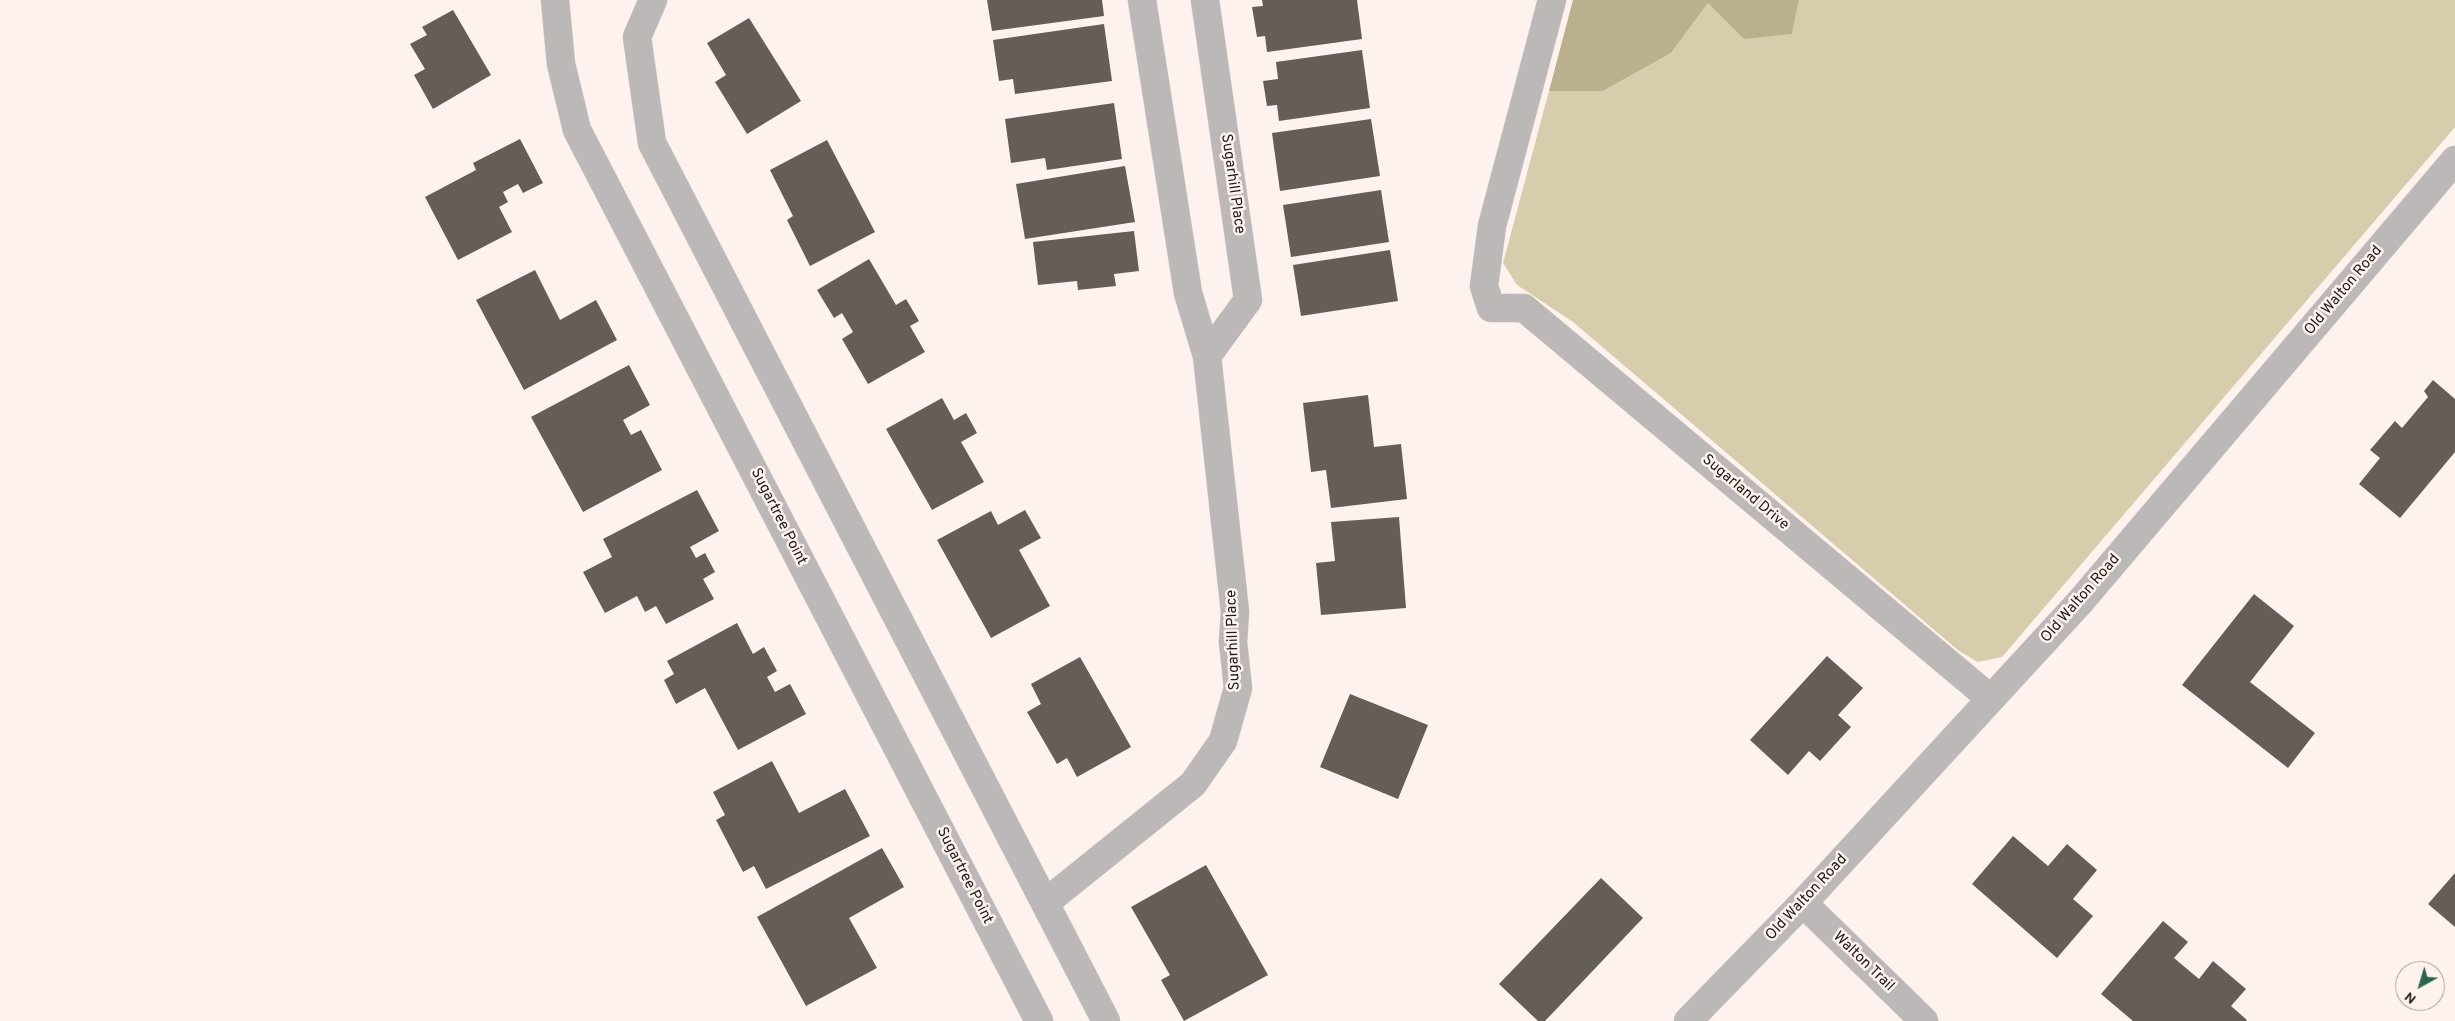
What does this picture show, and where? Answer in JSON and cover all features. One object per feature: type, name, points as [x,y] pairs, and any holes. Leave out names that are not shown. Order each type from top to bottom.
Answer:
[{"type":"street","name":"Sugartree Point","points":[[556,0],[561,64],[577,130],[1039,1021]]},
{"type":"street","points":[[653,0],[637,37],[652,143],[1106,1021]]},
{"type":"street","name":"Sugarhill Place","points":[[1045,903],[1193,784],[1223,741],[1238,688],[1233,642],[1235,612],[1206,356],[1188,294],[1142,0]]},
{"type":"street","name":"Sugarhill Place","points":[[1205,0],[1248,300],[1206,356]]},
{"type":"street","name":"Sugarland Drive","points":[[1552,0],[1492,226],[1484,286],[1491,308],[1524,308],[1991,699]]},
{"type":"street","name":"Old Walton Road","points":[[1688,1021],[1803,903],[2087,595],[2455,160]]},
{"type":"street","name":"Walton Trail","points":[[1803,903],[1924,1021]]},
{"type":"shaded area","points":[[1573,0],[1799,0],[1792,34],[1744,39],[1708,3],[1671,53],[1603,91],[1549,91]]},
{"type":"shaded area","points":[[1799,0],[2455,0],[2455,127],[2002,657],[1978,662],[1959,651],[1573,322],[1517,285],[1503,263],[1549,91],[1603,91],[1671,53],[1708,3],[1792,34]]},
{"type":"building","points":[[987,0],[1102,0],[1104,16],[992,31]]},
{"type":"building","points":[[1262,0],[1357,0],[1362,39],[1267,52],[1265,36],[1257,37],[1252,7],[1263,6]]},
{"type":"building","points":[[453,10],[491,75],[433,109],[414,75],[425,69],[410,44],[427,35],[422,27]]},
{"type":"building","points":[[749,18],[801,101],[747,134],[715,82],[726,75],[707,43]]},
{"type":"building","points":[[1104,24],[1112,81],[1015,94],[1013,79],[999,81],[993,40]]},
{"type":"building","points":[[1362,50],[1370,108],[1279,121],[1277,105],[1267,106],[1263,81],[1278,79],[1276,62]]},
{"type":"building","points":[[1114,103],[1122,159],[1047,170],[1045,158],[1011,163],[1005,119]]},
{"type":"building","points":[[1371,119],[1380,176],[1280,191],[1272,133]]},
{"type":"building","points":[[520,139],[543,183],[523,193],[518,184],[503,192],[508,202],[499,207],[512,232],[458,260],[425,197],[476,170],[473,163]]},
{"type":"building","points":[[827,140],[875,232],[810,266],[787,220],[793,216],[770,170]]},
{"type":"building","points":[[1125,166],[1135,222],[1025,239],[1016,184]]},
{"type":"building","points":[[1381,190],[1389,242],[1291,257],[1283,205]]},
{"type":"building","points":[[1134,231],[1139,271],[1114,274],[1116,286],[1078,290],[1077,281],[1038,285],[1033,242]]},
{"type":"building","points":[[1390,250],[1398,301],[1301,316],[1293,265]]},
{"type":"building","points":[[869,259],[896,305],[906,299],[919,321],[910,326],[925,352],[868,384],[842,339],[853,332],[842,313],[834,318],[817,290]]},
{"type":"building","points":[[535,270],[560,320],[596,300],[617,340],[524,390],[476,300]]},
{"type":"building","points":[[629,365],[650,405],[623,420],[631,435],[641,430],[662,470],[583,512],[531,417]]},
{"type":"building","points":[[2433,380],[2455,399],[2455,452],[2400,518],[2359,484],[2380,458],[2370,450],[2395,421],[2402,428],[2428,397],[2424,391]]},
{"type":"building","points":[[1368,395],[1374,447],[1401,444],[1407,499],[1331,508],[1326,470],[1311,472],[1303,403]]},
{"type":"building","points":[[942,398],[954,420],[966,413],[977,433],[961,442],[984,482],[932,510],[886,429]]},
{"type":"building","points":[[697,490],[719,531],[690,547],[696,558],[705,553],[715,572],[703,579],[714,599],[666,624],[656,606],[645,612],[637,596],[605,613],[583,572],[612,557],[603,539]]},
{"type":"building","points":[[1025,510],[1041,538],[1019,550],[1050,606],[991,638],[937,540],[991,511],[998,525]]},
{"type":"building","points":[[1399,517],[1406,608],[1321,615],[1316,563],[1335,561],[1331,522]]},
{"type":"building","points":[[2254,594],[2294,626],[2250,682],[2315,733],[2288,768],[2182,685]]},
{"type":"building","points":[[737,623],[753,654],[764,647],[777,671],[767,677],[775,692],[790,684],[806,714],[738,750],[705,688],[676,704],[664,680],[674,674],[667,661]]},
{"type":"building","points":[[1827,656],[1863,688],[1838,715],[1851,727],[1820,761],[1809,751],[1788,775],[1750,740]]},
{"type":"building","points":[[1080,657],[1131,747],[1077,777],[1067,758],[1057,764],[1027,712],[1041,704],[1031,684]]},
{"type":"building","points":[[1350,694],[1428,725],[1398,799],[1320,767]]},
{"type":"building","points":[[772,761],[799,813],[845,789],[870,836],[766,889],[754,866],[743,872],[716,820],[725,815],[713,792]]},
{"type":"building","points":[[2013,836],[2048,866],[2067,844],[2097,870],[2073,899],[2093,916],[2057,958],[1972,884]]},
{"type":"building","points":[[882,848],[904,887],[849,918],[877,968],[806,1006],[757,917]]},
{"type":"building","points":[[1206,865],[1268,975],[1184,1021],[1161,980],[1170,975],[1131,907]]},
{"type":"building","points":[[2455,873],[2455,927],[2428,904]]},
{"type":"building","points":[[1601,878],[1643,918],[1545,1021],[1538,1021],[1499,984]]},
{"type":"building","points":[[2163,921],[2188,942],[2174,958],[2199,979],[2213,961],[2246,989],[2231,1006],[2246,1021],[2133,1021],[2101,994]]}]
